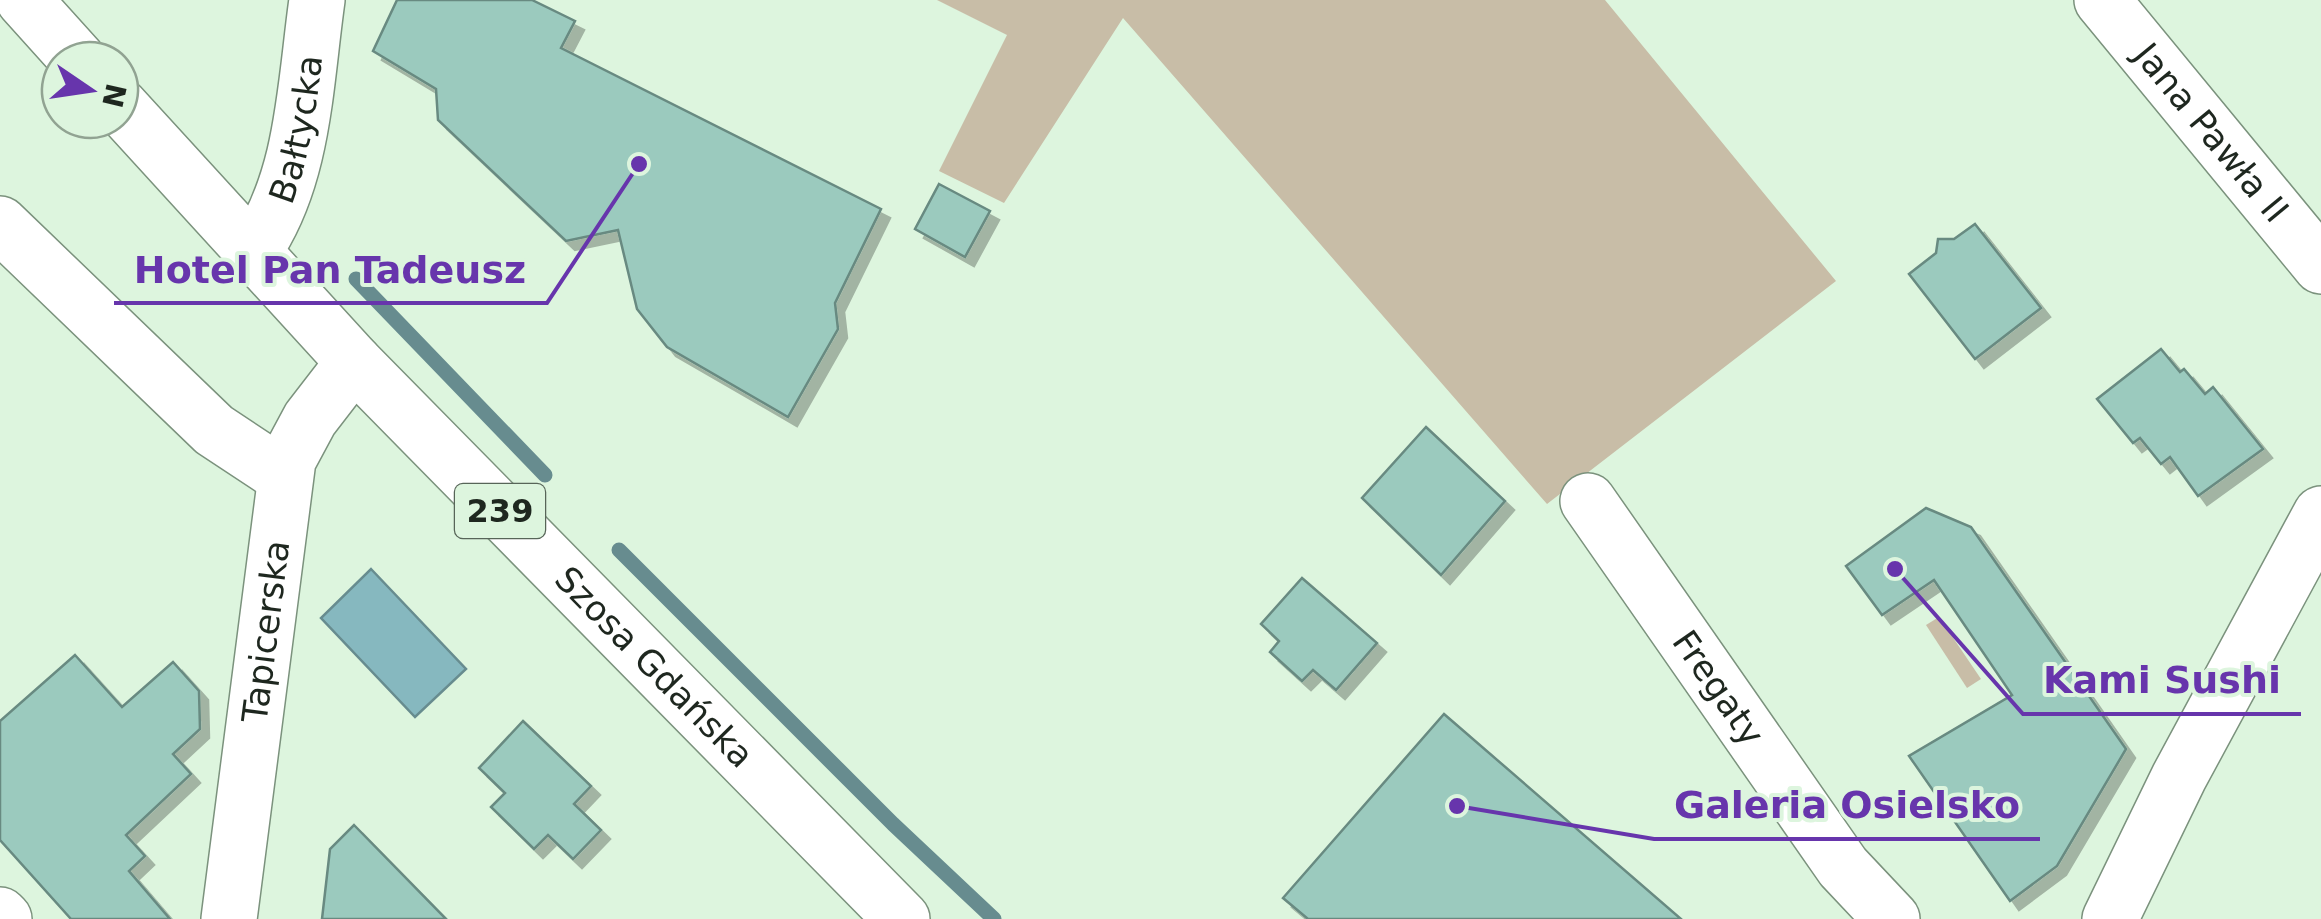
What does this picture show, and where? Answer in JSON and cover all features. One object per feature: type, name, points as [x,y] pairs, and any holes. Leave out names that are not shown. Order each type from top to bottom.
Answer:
[{"type":"street","points":[[24,0],[60,40]]},
{"type":"street","name":"Bałtycka","points":[[253,252],[281,206],[290,176],[317,0]]},
{"type":"street","name":"Jana Pawła II","points":[[2102,0],[2321,266]]},
{"type":"street","name":"Szosa Gdańska","points":[[140,128],[354,362],[902,919]]},
{"type":"street","points":[[0,224],[214,430],[284,478]]},
{"type":"street","name":"Tapicerska","points":[[229,919],[284,478],[293,445],[354,362]]},
{"type":"street","name":"Fregaty","points":[[1588,501],[1844,867],[1892,919]]},
{"type":"street","points":[[2110,919],[2180,777],[2321,514]]},
{"type":"shaded area","points":[[937,0],[1605,0],[1836,281],[1547,504],[1123,18],[1004,203],[939,171],[1007,35]]},
{"type":"shaded area","points":[[1939,617],[1981,679],[1967,688],[1926,625]]},
{"type":"water","points":[[371,569],[466,669],[415,717],[321,618]]},
{"type":"building","points":[[397,0],[532,0],[575,21],[561,48],[881,209],[835,303],[838,329],[788,417],[667,347],[637,309],[618,230],[566,241],[438,120],[436,89],[373,51]]},
{"type":"building","points":[[939,184],[990,211],[965,257],[915,229]]},
{"type":"building","points":[[1975,224],[2041,308],[1975,359],[1909,274],[1936,253],[1938,239],[1954,239]]},
{"type":"building","points":[[2161,349],[2205,394],[2213,387],[2263,449],[2198,496],[2170,457],[2161,464],[2140,438],[2133,443],[2097,399]]},
{"type":"building","points":[[1426,427],[1505,501],[1441,575],[1362,498]]},
{"type":"building","points":[[1926,508],[1971,527],[2126,749],[2057,866],[2010,901],[1909,756],[2012,695],[1934,580],[1882,615],[1846,566]]},
{"type":"building","points":[[1302,578],[1377,643],[1336,690],[1313,670],[1302,681],[1270,652],[1279,641],[1261,624]]},
{"type":"building","points":[[75,655],[122,707],[173,662],[199,691],[200,729],[173,754],[191,774],[126,835],[145,856],[129,871],[170,919],[71,919],[0,840],[0,721]]},
{"type":"building","points":[[1444,714],[1681,919],[1308,919],[1283,898]]},
{"type":"building","points":[[523,721],[591,786],[574,804],[601,830],[573,859],[548,835],[534,849],[491,807],[505,793],[479,768]]},
{"type":"building","points":[[354,825],[446,919],[322,919],[330,849]]},
{"type":"waterway","points":[[356,279],[545,475]]},
{"type":"waterway","points":[[619,550],[893,824],[994,919]]},
{"type":"place","name":"Hotel Pan Tadeusz","points":[[639,164]]},
{"type":"place","name":"Kami Sushi","points":[[1895,569]]},
{"type":"place","name":"Galeria Osielsko","points":[[1457,806]]}]
